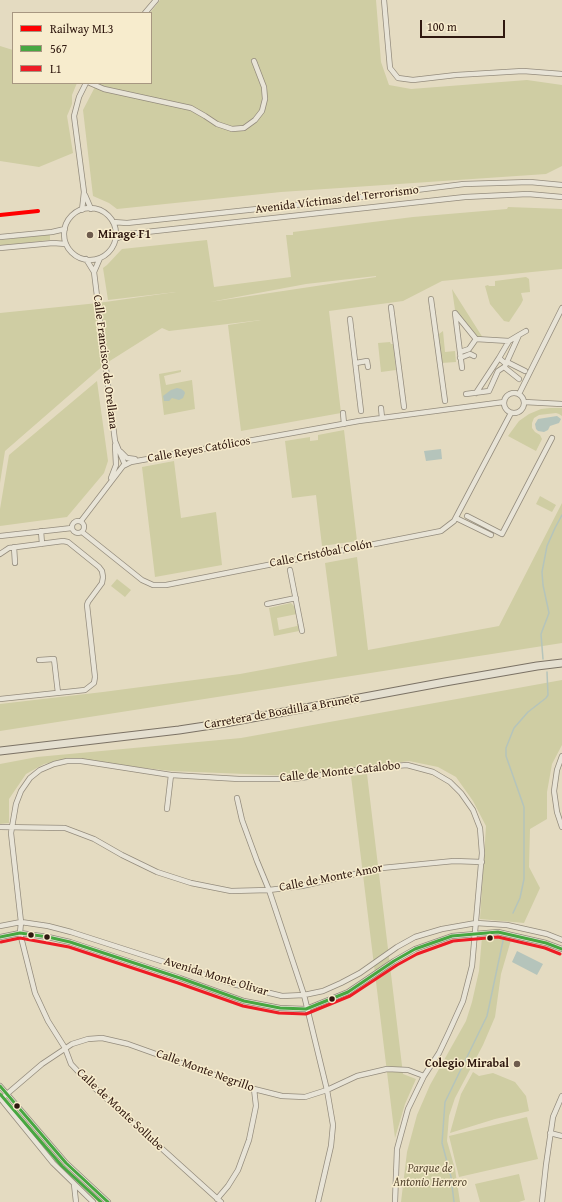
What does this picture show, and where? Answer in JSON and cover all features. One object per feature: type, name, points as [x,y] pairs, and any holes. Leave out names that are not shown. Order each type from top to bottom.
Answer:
[{"type":"main road","name":"Carretera de Boadilla a Brunete","points":[[0,751],[194,728],[445,682],[562,663]]},
{"type":"street","points":[[146,12],[156,0]]},
{"type":"street","points":[[384,0],[390,68],[398,78],[413,80],[456,75],[523,71],[562,74]]},
{"type":"street","points":[[92,84],[104,89],[191,108],[217,124],[232,129],[244,128],[255,120],[262,111],[265,99],[264,87],[254,61]]},
{"type":"street","points":[[85,84],[74,109],[74,116],[84,192],[91,209]]},
{"type":"street","name":"Avenida Víctimas del Terrorismo","points":[[113,222],[127,223],[300,205],[464,184],[530,182],[562,185]]},
{"type":"street","points":[[82,210],[84,192]]},
{"type":"street","name":"Avenida Víctimas del Terrorismo","points":[[115,239],[128,234],[464,197],[528,194],[562,197]]},
{"type":"street","points":[[94,272],[100,258],[110,250],[115,239],[115,228],[113,222],[106,214],[96,209],[82,210],[71,217],[65,229],[64,236],[66,244],[76,256],[86,259],[100,258]]},
{"type":"street","points":[[0,237],[52,232],[65,229]]},
{"type":"street","points":[[0,248],[53,242],[66,244]]},
{"type":"street","name":"Calle Francisco de Orellana","points":[[86,259],[94,272],[115,441],[124,465]]},
{"type":"street","points":[[431,299],[445,401]]},
{"type":"street","points":[[391,307],[404,407]]},
{"type":"street","points":[[519,394],[562,308]]},
{"type":"street","points":[[462,368],[455,313],[476,339],[509,341]]},
{"type":"street","points":[[350,319],[362,411]]},
{"type":"street","points":[[476,393],[509,341],[526,331]]},
{"type":"street","points":[[466,394],[489,391],[498,371],[506,364],[519,335]]},
{"type":"street","points":[[460,352],[470,349],[476,339]]},
{"type":"street","points":[[460,358],[470,354],[474,356]]},
{"type":"street","points":[[499,358],[519,379]]},
{"type":"street","points":[[356,363],[367,361],[368,367]]},
{"type":"street","points":[[506,364],[525,370]]},
{"type":"street","points":[[512,393],[519,394],[524,402],[521,411],[514,414],[506,409],[504,402],[507,396],[512,393]]},
{"type":"street","name":"Calle Reyes Católicos","points":[[124,465],[140,460],[344,424],[504,402]]},
{"type":"street","points":[[524,402],[562,404]]},
{"type":"street","points":[[381,408],[382,418]]},
{"type":"street","points":[[343,413],[344,424]]},
{"type":"street","name":"Calle Cristóbal Colón","points":[[82,532],[142,580],[152,585],[166,585],[441,531],[456,518],[511,413]]},
{"type":"street","points":[[467,516],[502,534],[552,438]]},
{"type":"street","points":[[110,482],[115,468],[115,441]]},
{"type":"street","points":[[120,451],[127,458],[140,460]]},
{"type":"street","points":[[72,528],[75,522],[81,521],[124,465],[116,457]]},
{"type":"street","points":[[456,518],[491,536]]},
{"type":"street","points":[[72,528],[76,533],[82,532],[85,526],[81,521]]},
{"type":"street","points":[[0,536],[72,528]]},
{"type":"street","points":[[41,531],[42,544]]},
{"type":"street","points":[[0,554],[9,548],[68,542],[99,567],[102,571],[103,577],[102,583],[87,605],[95,677],[94,682],[85,690],[0,699]]},
{"type":"street","points":[[14,548],[15,563]]},
{"type":"street","points":[[290,570],[302,631]]},
{"type":"street","points":[[267,604],[296,598]]},
{"type":"street","points":[[39,660],[54,659],[58,693]]},
{"type":"street","points":[[562,756],[556,770],[554,791],[560,811],[562,827]]},
{"type":"street","name":"Calle de Monte Catalobo","points":[[20,933],[21,922],[11,833],[16,804],[21,791],[30,778],[40,770],[54,764],[67,761],[81,761],[171,775],[239,779],[293,779],[364,769],[407,765],[433,772],[450,782],[461,793],[473,810],[480,828],[482,862],[472,966],[463,1001],[439,1053],[424,1076],[408,1109],[397,1149],[395,1202]]},
{"type":"street","points":[[167,809],[171,775]]},
{"type":"street","points":[[237,798],[244,827],[269,890],[304,995],[306,1009],[327,1090],[333,1125],[331,1146],[325,1177],[318,1202]]},
{"type":"street","name":"Calle de Monte Amor","points":[[0,827],[65,828],[94,839],[157,872],[191,884],[232,891],[269,890],[302,886],[382,868],[454,861],[482,862]]},
{"type":"street","name":"Avenida Monte Olivar","points":[[0,926],[21,922],[48,926],[89,937],[233,984],[282,996],[304,995],[323,991],[354,976],[397,947],[415,937],[442,929],[476,923],[507,925],[522,927],[562,940]]},
{"type":"street","name":"Avenida Monte Olivar","points":[[0,938],[20,933],[48,937],[94,950],[244,1002],[280,1008],[306,1009],[348,992],[394,961],[415,949],[452,936],[498,932],[546,943],[562,950]]},
{"type":"street","name":"Calle de Monte Sollube","points":[[20,933],[35,993],[48,1022],[65,1048],[71,1064],[88,1082],[219,1200]]},
{"type":"street","name":"Calle Monte Negrillo","points":[[0,1098],[42,1064],[65,1048],[88,1039],[102,1038],[122,1042],[254,1089],[282,1096],[305,1097],[327,1090],[357,1076],[386,1069],[408,1070],[424,1076]]},
{"type":"street","points":[[0,1086],[66,1163],[108,1202]]},
{"type":"street","points":[[219,1200],[238,1170],[247,1146],[256,1106],[254,1089]]},
{"type":"street","points":[[542,1202],[553,1118],[562,1096]]},
{"type":"street","points":[[0,1098],[53,1163],[90,1201]]},
{"type":"street","points":[[550,1134],[562,1136]]},
{"type":"street","points":[[74,1184],[80,1181],[86,1182]]},
{"type":"street","points":[[86,1182],[90,1201]]},
{"type":"street","points":[[74,1184],[76,1202]]},
{"type":"green space","points":[[160,0],[376,0],[381,62],[389,85],[411,89],[527,80],[562,85],[562,166],[546,174],[281,192],[117,209],[109,203],[93,196],[83,110],[96,84],[152,84],[152,12],[151,12]]},
{"type":"green space","points":[[0,46],[12,50],[12,84],[77,84],[72,95],[72,104],[67,116],[73,153],[39,167],[0,161]]},
{"type":"green space","points":[[508,207],[562,209],[562,269],[442,281],[403,301],[329,311],[341,413],[241,431],[228,325],[261,320],[169,331],[162,328],[105,364],[5,451],[0,483],[0,313],[98,303],[176,292],[108,300],[103,268],[122,249],[207,240],[214,287],[291,277],[286,235],[293,235],[293,232],[413,217],[507,209]],"holes":[[[376,277],[210,302],[306,284]]]},
{"type":"green space","points":[[50,234],[50,240],[0,246],[0,240]]},
{"type":"green space","points":[[526,277],[529,279],[530,292],[521,293],[523,300],[521,304],[509,322],[504,321],[490,304],[485,286],[495,286],[495,281]]},
{"type":"green space","points":[[452,289],[483,338],[477,337],[455,310]]},
{"type":"green space","points":[[443,331],[445,352],[455,351],[456,362],[441,363],[438,337]]},
{"type":"green space","points":[[390,342],[393,344],[396,370],[381,372],[378,343]]},
{"type":"green space","points":[[181,370],[181,372],[164,376],[166,385],[192,380],[195,409],[164,415],[159,374]]},
{"type":"green space","points":[[97,381],[108,461],[104,473],[67,517],[0,526],[0,509],[9,455]]},
{"type":"green space","points":[[562,408],[562,416],[556,413],[539,415],[534,418],[532,428],[540,435],[542,439],[536,451],[508,436],[519,421],[529,414],[541,409]]},
{"type":"green space","points":[[344,430],[357,541],[322,546],[316,495],[292,498],[285,441],[310,437],[310,441],[318,440],[318,435]]},
{"type":"green space","points":[[174,461],[181,518],[216,512],[222,565],[155,577],[142,467]]},
{"type":"green space","points":[[540,496],[556,505],[552,512],[536,504]]},
{"type":"green space","points":[[562,503],[562,643],[0,731],[0,704],[240,674],[337,656],[325,563],[357,557],[368,650],[499,626]]},
{"type":"green space","points":[[117,579],[131,590],[125,597],[111,586]]},
{"type":"green space","points":[[291,603],[295,607],[297,614],[277,618],[279,630],[297,626],[298,624],[299,631],[274,636],[269,608]]},
{"type":"green space","points":[[562,680],[562,745],[552,764],[547,792],[547,819],[530,829],[529,867],[540,888],[524,923],[480,919],[486,826],[473,801],[456,777],[438,767],[409,761],[294,776],[171,771],[67,759],[44,764],[26,774],[9,799],[9,823],[0,824],[0,764],[37,757],[241,738]]},
{"type":"green space","points":[[367,774],[403,1074],[416,1079],[405,1104],[395,1138],[351,776]]},
{"type":"green space","name":"Parque de Antonio Herrero","points":[[496,936],[511,940],[501,974],[495,1017],[483,1045],[455,1098],[449,1116],[447,1141],[455,1169],[460,1202],[401,1202],[407,1152],[417,1115],[430,1085],[466,1021],[479,971],[482,937]]},
{"type":"green space","points":[[473,1072],[479,1076],[493,1073],[515,1082],[526,1096],[529,1111],[495,1119],[450,1133],[461,1094]]},
{"type":"green space","points":[[527,1117],[538,1159],[459,1177],[449,1136]]},
{"type":"green space","points":[[519,1174],[525,1200],[519,1202],[480,1202],[475,1184]]},
{"type":"shaded area","points":[[177,388],[184,391],[185,393],[183,398],[179,400],[172,398],[169,401],[164,401],[163,396],[171,390]]},
{"type":"shaded area","points":[[557,416],[561,419],[559,423],[550,426],[548,430],[544,432],[536,429],[535,424],[538,419]]},
{"type":"shaded area","points":[[441,449],[442,459],[426,461],[424,451]]},
{"type":"shaded area","points":[[517,951],[543,964],[537,975],[512,962]]},
{"type":"waterway","points":[[543,659],[541,634],[549,613],[543,585],[542,572],[547,546],[562,515]]},
{"type":"waterway","points":[[513,913],[520,898],[524,879],[524,807],[506,756],[506,748],[514,728],[528,712],[548,695],[547,672]]},
{"type":"waterway","points":[[454,1202],[451,1177],[442,1143],[445,1102],[487,1016],[504,936]]},
{"type":"rail line","name":"ML3","points":[[0,215],[38,211]]},
{"type":"transit line","name":"567","points":[[0,937],[20,933],[70,942],[180,978],[244,1001],[280,1008],[306,1009],[348,992],[394,961],[415,949],[452,936],[498,932],[546,943],[562,949]]},
{"type":"transit line","name":"L1","points":[[1,942],[20,938],[69,947],[243,1006],[279,1013],[306,1014],[350,996],[397,965],[417,954],[453,941],[498,937],[545,948],[560,954]]},
{"type":"transit line","name":"567","points":[[0,1086],[66,1163],[108,1202]]},
{"type":"transit line","points":[[0,1094],[62,1166],[101,1202]]},
{"type":"place","name":"Mirage F1","points":[[90,235]]},
{"type":"place","name":"Colegio Mirabal","points":[[517,1064]]}]
